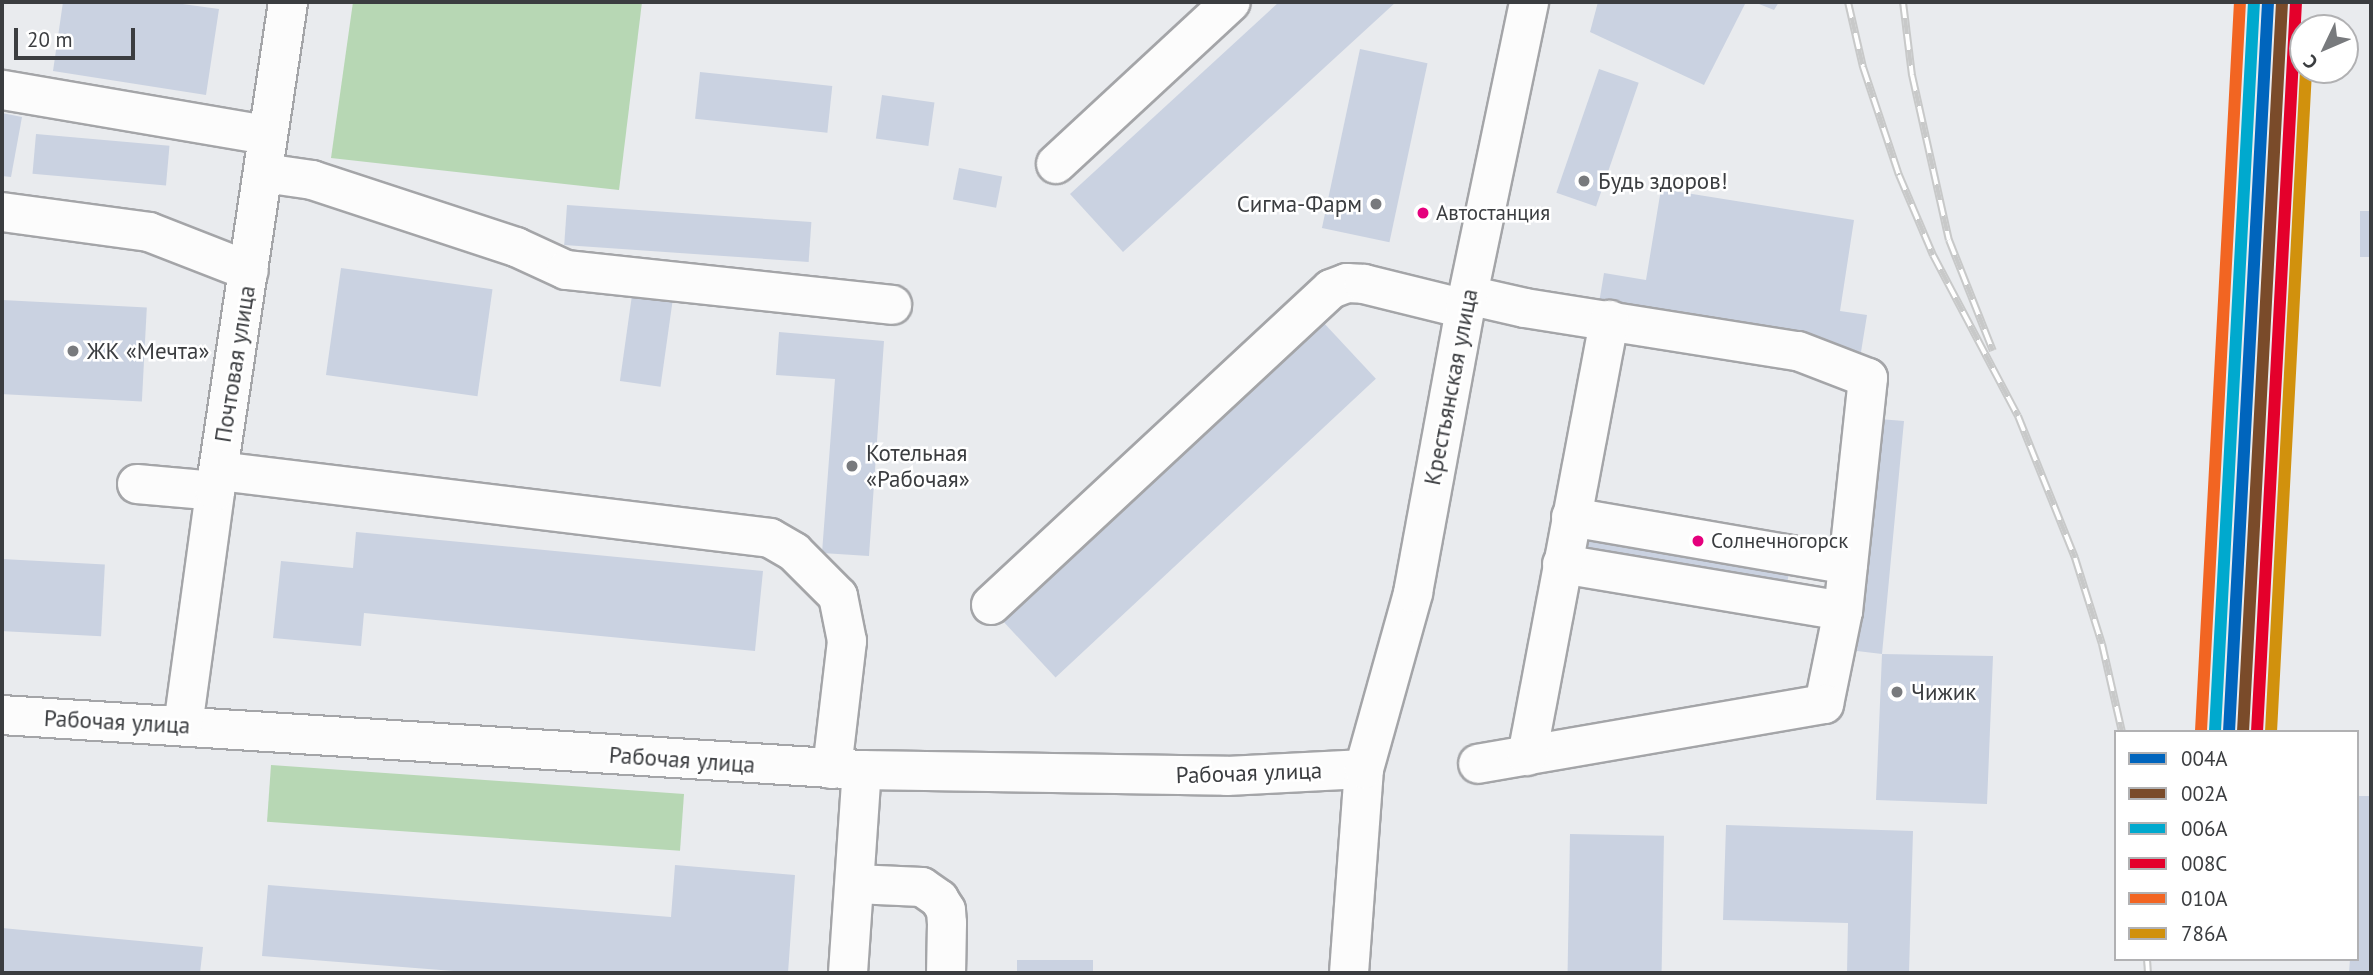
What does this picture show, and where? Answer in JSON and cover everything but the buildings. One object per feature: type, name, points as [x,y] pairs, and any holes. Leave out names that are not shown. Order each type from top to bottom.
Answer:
[{"type":"street","points":[[1056,164],[1231,2]]},
{"type":"street","name":"Крестьянская улица","points":[[1349,973],[1364,769],[1413,593],[1466,302],[1529,2]]},
{"type":"street","name":"Почтовая улица","points":[[183,726],[264,173],[280,3]]},
{"type":"street","points":[[3,90],[267,135]]},
{"type":"street","points":[[264,173],[324,184],[516,247],[566,270],[891,305]]},
{"type":"street","points":[[2,212],[149,232],[249,271]]},
{"type":"street","points":[[991,605],[1331,289],[1347,283],[1466,302],[1609,320],[1798,351],[1868,378],[1843,611],[1824,704],[1478,764]]},
{"type":"street","points":[[1527,756],[1609,320]]},
{"type":"street","points":[[137,484],[217,481],[771,538],[794,552],[838,597],[847,641],[847,769],[855,884],[848,973]]},
{"type":"street","points":[[1571,517],[1848,565]]},
{"type":"street","points":[[1562,564],[1843,611]]},
{"type":"street","name":"Рабочая улица","points":[[2,715],[847,769],[1227,776],[1364,769]]},
{"type":"street","points":[[855,884],[922,887],[939,899],[946,910],[946,973]]},
{"type":"green space","points":[[353,2],[642,2],[619,190],[331,158]]},
{"type":"green space","points":[[271,765],[684,794],[680,851],[267,822]]},
{"type":"railway","points":[[1848,2],[1863,67],[1899,175],[1933,255],[2018,416],[2075,558],[2102,644],[2122,730]]},
{"type":"railway","points":[[1903,2],[1912,75],[1949,240],[1993,351]]},
{"type":"railway","points":[[2147,961],[2148,973]]},
{"type":"transit line","name":"010А","points":[[2201,730],[2240,2]]},
{"type":"transit line","name":"006А","points":[[2215,730],[2254,2]]},
{"type":"transit line","name":"004А","points":[[2229,730],[2268,2]]},
{"type":"transit line","name":"002А","points":[[2243,730],[2282,3]]},
{"type":"transit line","name":"008С","points":[[2257,730],[2296,3]]},
{"type":"transit line","name":"786А","points":[[2271,730],[2305,84]]},
{"type":"place","name":"Будь здоров!","points":[[1584,181]]},
{"type":"place","name":"Сигма-Фарм","points":[[1376,204]]},
{"type":"place","name":"Автостанция","points":[[1423,213]]},
{"type":"place","name":"ЖК «Мечта»","points":[[73,351]]},
{"type":"place","name":"Котельная «Рабочая»","points":[[852,466]]},
{"type":"place","name":"Солнечногорск","points":[[1698,541]]},
{"type":"place","name":"Чижик","points":[[1897,692]]}]
